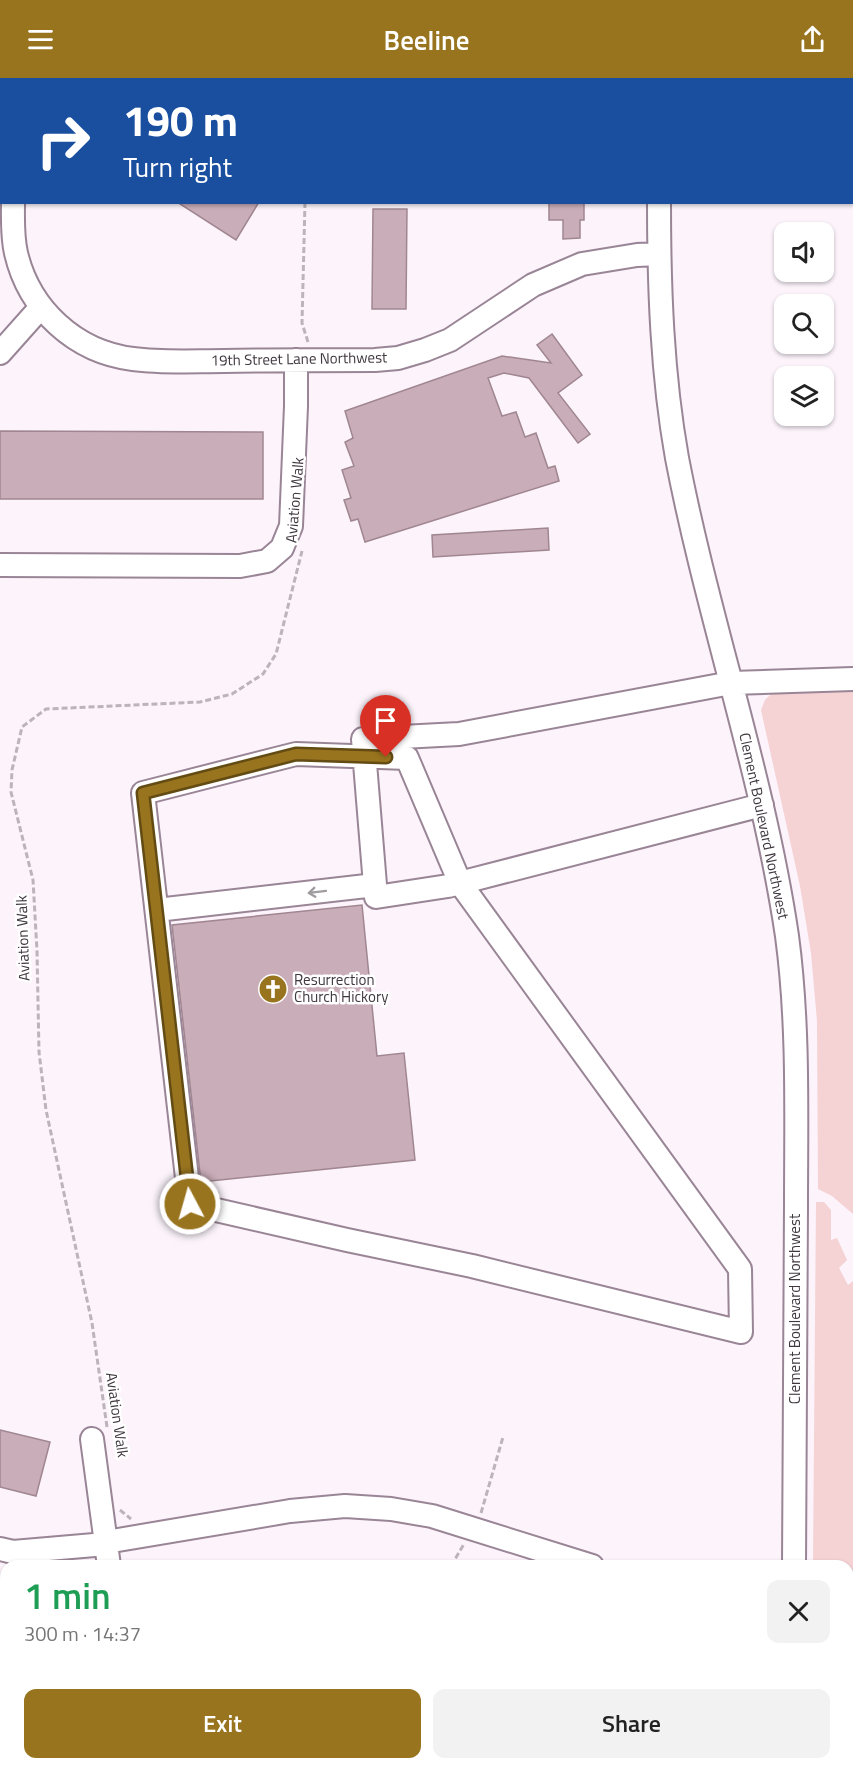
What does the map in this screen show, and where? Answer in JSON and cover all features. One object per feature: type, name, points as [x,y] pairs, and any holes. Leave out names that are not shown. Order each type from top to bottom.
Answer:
[{"type":"street","name":"19th Street Lane Northwest","points":[[13,204],[16,252],[24,277],[41,307],[71,336],[97,349],[132,359],[160,361],[398,358],[450,340],[533,285],[582,264],[637,255],[660,255]]},
{"type":"street","name":"Clement Boulevard Northwest","points":[[659,204],[664,353],[677,457],[709,602],[732,683],[777,875],[794,1008],[796,1125],[794,1560]]},
{"type":"street","points":[[0,353],[41,307]]},
{"type":"street","points":[[0,565],[240,566],[267,561],[282,548],[291,526],[296,406],[305,360]]},
{"type":"street","points":[[762,805],[460,883],[376,897],[363,739],[459,734],[732,683],[853,679]]},
{"type":"street","points":[[296,754],[364,756],[407,758],[460,883],[740,1269],[741,1332],[472,1266],[190,1204],[143,793],[296,754]]},
{"type":"street","points":[[157,910],[375,885]]},
{"type":"street","points":[[99,1433],[107,1551]]},
{"type":"street","points":[[0,1549],[13,1552],[107,1551],[290,1511],[345,1506],[391,1509],[432,1516],[528,1556],[554,1560]]},
{"type":"path","points":[[305,204],[302,323],[305,360]]},
{"type":"path","name":"Aviation Walk","points":[[99,1433],[92,1323],[46,1110],[39,1052],[33,880],[11,792],[12,770],[22,727],[46,709],[200,702],[232,694],[263,674],[276,654],[304,542]]},
{"type":"path","points":[[480,1516],[503,1437]]},
{"type":"path","points":[[118,1508],[132,1520],[139,1520]]},
{"type":"path","points":[[455,1560],[467,1541]]},
{"type":"shaded area","points":[[853,687],[853,1214],[832,1196],[818,1189],[817,1021],[811,953],[800,886],[761,710],[765,700],[772,693]]},
{"type":"shaded area","points":[[816,1202],[824,1202],[831,1210],[831,1240],[837,1238],[847,1260],[839,1268],[848,1285],[853,1281],[853,1560],[813,1560]]},
{"type":"building","points":[[180,204],[258,204],[236,240]]},
{"type":"building","points":[[549,204],[584,204],[584,220],[580,220],[580,238],[563,239],[563,220],[549,220]]},
{"type":"building","points":[[373,209],[407,209],[406,309],[372,309]]},
{"type":"building","points":[[552,334],[582,375],[558,393],[590,434],[578,443],[529,378],[504,373],[488,378],[502,416],[516,412],[525,437],[536,433],[548,468],[555,466],[559,481],[365,542],[358,519],[351,521],[344,500],[351,498],[342,470],[354,466],[345,442],[353,438],[345,411],[502,356],[551,363],[537,345]]},
{"type":"building","points":[[0,431],[263,432],[263,499],[0,499]]},
{"type":"building","points":[[548,528],[549,550],[433,557],[432,535]]},
{"type":"building","name":"Resurrection Church Hickory","points":[[362,905],[377,1056],[404,1053],[415,1160],[201,1182],[172,925]]},
{"type":"building","points":[[0,1430],[50,1442],[36,1496],[0,1487]]},
{"type":"place","name":"Resurrection Church Hickory","points":[[273,989]]},
{"type":"route","points":[[190,1204],[143,793],[296,754],[386,757]]}]
